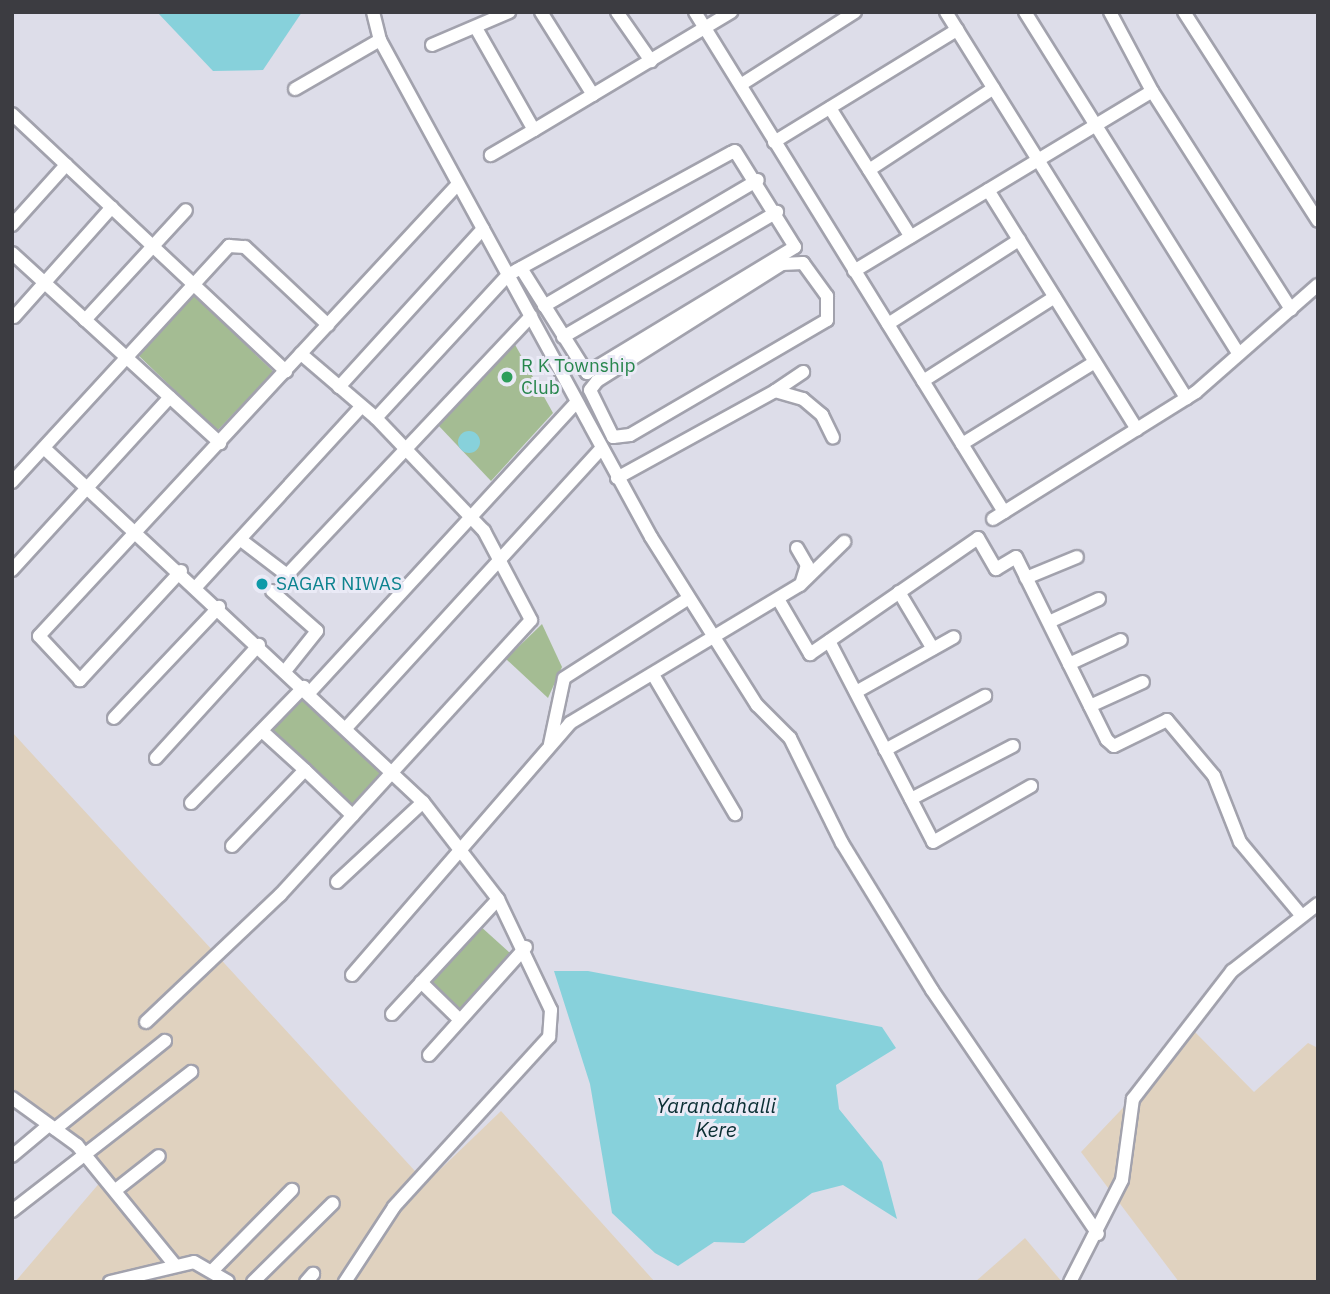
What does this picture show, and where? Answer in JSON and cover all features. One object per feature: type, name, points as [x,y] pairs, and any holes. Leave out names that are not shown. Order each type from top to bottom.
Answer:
[{"type":"street","points":[[373,12],[380,40],[617,478],[714,640],[757,705],[790,738],[842,843],[932,990],[1098,1234]]},
{"type":"street","points":[[432,45],[477,28],[509,12]]},
{"type":"street","points":[[541,12],[593,95]]},
{"type":"street","points":[[617,12],[651,61]]},
{"type":"street","points":[[695,12],[742,84],[774,142],[962,444],[999,515],[1186,398],[1318,285]]},
{"type":"street","points":[[491,155],[731,12]]},
{"type":"street","points":[[742,84],[855,12]]},
{"type":"street","points":[[946,12],[1186,398]]},
{"type":"street","points":[[1025,12],[1239,354]]},
{"type":"street","points":[[1110,12],[1152,91],[1291,309]]},
{"type":"street","points":[[1184,12],[1318,221]]},
{"type":"street","points":[[477,28],[534,130]]},
{"type":"street","points":[[774,142],[957,30]]},
{"type":"street","points":[[295,89],[380,40]]},
{"type":"street","points":[[869,170],[994,88]]},
{"type":"street","points":[[854,271],[1152,91]]},
{"type":"street","points":[[830,108],[911,237]]},
{"type":"street","points":[[12,114],[286,371]]},
{"type":"street","points":[[376,418],[508,275],[735,151],[758,180],[793,240],[791,253],[589,373],[563,337],[521,268]]},
{"type":"street","points":[[12,225],[66,165]]},
{"type":"street","points":[[544,306],[758,180]]},
{"type":"street","points":[[181,571],[80,680],[39,636],[139,534],[219,443],[458,184]]},
{"type":"street","points":[[988,190],[1137,429]]},
{"type":"street","points":[[14,317],[111,207]]},
{"type":"street","points":[[85,320],[186,210]]},
{"type":"street","points":[[563,337],[777,212]]},
{"type":"street","points":[[339,387],[482,229]]},
{"type":"street","points":[[888,324],[1019,240]]},
{"type":"street","points":[[12,482],[229,246],[245,247],[328,325]]},
{"type":"street","points":[[12,253],[219,443]]},
{"type":"street","points":[[803,263],[827,296],[827,320],[620,441],[608,427],[598,408],[590,390],[597,380],[782,264],[803,263]]},
{"type":"street","points":[[923,381],[1055,298]]},
{"type":"street","points":[[241,540],[287,575],[531,316]]},
{"type":"street","points":[[146,1022],[248,928],[529,626],[499,557],[471,516],[376,418],[301,354]]},
{"type":"street","points":[[962,444],[1095,362]]},
{"type":"street","points":[[617,478],[775,391],[803,372]]},
{"type":"street","points":[[775,391],[803,399],[822,415],[834,438]]},
{"type":"street","points":[[12,570],[170,397]]},
{"type":"street","points":[[191,803],[307,690],[576,403]]},
{"type":"street","points":[[196,587],[361,407]]},
{"type":"street","points":[[584,418],[598,408]]},
{"type":"street","points":[[594,436],[608,427]]},
{"type":"street","points":[[44,448],[86,492],[181,571],[423,802],[464,850],[498,899],[526,947],[551,1010],[549,1037],[394,1207],[345,1282]]},
{"type":"street","points":[[347,727],[499,557],[601,449]]},
{"type":"street","points":[[778,599],[810,654],[978,538],[996,569],[1016,556],[1090,706],[1114,746],[1167,720],[1214,776],[1240,842],[1301,915]]},
{"type":"street","points":[[550,744],[570,723],[654,678],[800,585],[844,542]]},
{"type":"street","points":[[797,548],[807,565],[800,585]]},
{"type":"street","points":[[1026,578],[1077,557]]},
{"type":"street","points":[[272,591],[317,631],[286,670]]},
{"type":"street","points":[[900,592],[933,649]]},
{"type":"street","points":[[352,975],[540,765],[550,744],[564,678],[689,598]]},
{"type":"street","points":[[1049,622],[1099,599]]},
{"type":"street","points":[[114,718],[219,607]]},
{"type":"street","points":[[856,692],[954,637]]},
{"type":"street","points":[[1069,664],[1121,640]]},
{"type":"street","points":[[830,641],[933,842],[1031,786]]},
{"type":"street","points":[[156,758],[259,645]]},
{"type":"street","points":[[654,678],[735,814]]},
{"type":"street","points":[[1090,706],[1143,682]]},
{"type":"street","points":[[885,750],[985,696]]},
{"type":"street","points":[[262,731],[353,816]]},
{"type":"street","points":[[911,799],[1013,746]]},
{"type":"street","points":[[232,846],[304,770]]},
{"type":"street","points":[[337,882],[423,802]]},
{"type":"street","points":[[392,1014],[498,899]]},
{"type":"street","points":[[1070,1282],[1098,1234],[1122,1180],[1133,1099],[1232,971],[1318,904]]},
{"type":"street","points":[[429,1055],[526,947]]},
{"type":"street","points":[[421,982],[460,1020]]},
{"type":"street","points":[[12,1156],[165,1041]]},
{"type":"street","points":[[12,1211],[87,1157],[191,1072]]},
{"type":"street","points":[[12,1098],[87,1157],[117,1189],[174,1264]]},
{"type":"street","points":[[117,1189],[159,1156]]},
{"type":"street","points":[[212,1271],[292,1190]]},
{"type":"street","points":[[253,1282],[333,1203]]},
{"type":"street","points":[[110,1282],[132,1279],[174,1264],[194,1262],[228,1282]]},
{"type":"shaded area","points":[[12,732],[426,1183],[501,1111],[655,1282],[15,1282],[102,1180],[12,1095]]},
{"type":"shaded area","points":[[1195,1032],[1254,1092],[1308,1043],[1318,1048],[1318,1282],[1179,1282],[1081,1152]]},
{"type":"shaded area","points":[[1025,1238],[1062,1282],[975,1282]]},
{"type":"green space","points":[[194,295],[274,372],[217,431],[137,354]]},
{"type":"green space","name":"R K Township Club","points":[[513,341],[553,413],[491,481],[438,425]]},
{"type":"green space","points":[[542,624],[562,667],[548,698],[506,659]]},
{"type":"green space","points":[[300,698],[382,774],[351,807],[269,731]]},
{"type":"green space","points":[[479,925],[510,953],[459,1010],[428,981]]},
{"type":"water","points":[[157,12],[302,12],[263,70],[213,71]]},
{"type":"water","points":[[469,431],[477,434],[480,442],[477,450],[469,453],[461,450],[458,442],[461,434]]},
{"type":"water","name":"Yarandahalli Kere","points":[[554,971],[588,971],[882,1027],[896,1048],[836,1085],[839,1109],[882,1162],[897,1219],[843,1185],[812,1193],[744,1243],[714,1242],[678,1266],[655,1253],[612,1213],[590,1084]]},
{"type":"place","name":"R K Township Club","points":[[507,377]]},
{"type":"place","name":"SAGAR NIWAS","points":[[262,584]]}]
